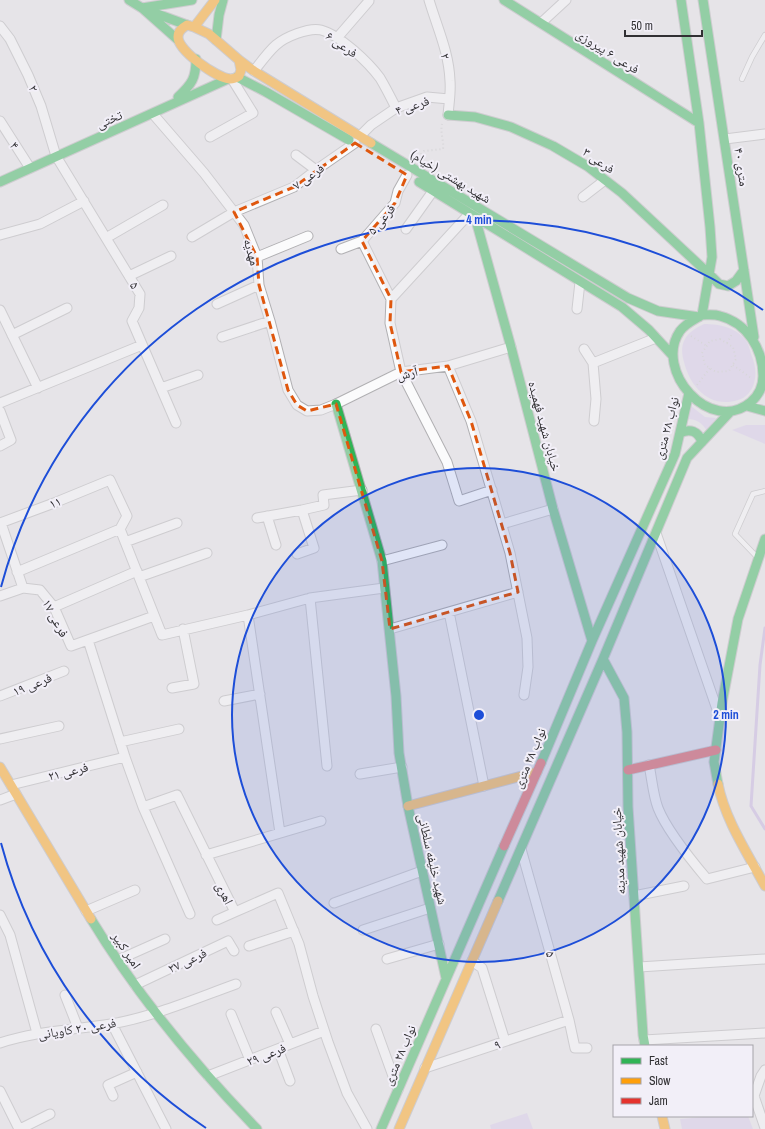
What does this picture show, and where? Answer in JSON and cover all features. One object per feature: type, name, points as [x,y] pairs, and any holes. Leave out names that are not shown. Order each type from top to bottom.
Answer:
[{"type":"main road","points":[[129,0],[142,8],[178,40]]},
{"type":"main road","points":[[142,8],[192,0]]},
{"type":"main road","points":[[178,40],[178,33],[182,28],[191,26],[215,0]]},
{"type":"main road","points":[[216,40],[222,0]]},
{"type":"main road","name":"فرعی ۶ پیروزی","points":[[504,0],[699,123]]},
{"type":"main road","points":[[681,0],[699,123],[712,257],[701,316],[686,324],[676,338],[673,356],[681,382],[689,393],[700,402],[713,409],[730,412],[747,406],[760,393],[764,377],[764,363],[761,349],[754,337]]},
{"type":"main road","name":"۴۰ متری","points":[[703,0],[754,337]]},
{"type":"main road","points":[[142,8],[191,26]]},
{"type":"main road","name":"شهید بهشتی (خیام)","points":[[191,26],[216,40],[254,71],[357,140]]},
{"type":"main road","name":"شهید بهشتی (خیام)","points":[[178,40],[180,44],[210,70],[266,92],[357,140],[628,298],[658,311],[701,316],[719,315],[733,320],[745,327],[754,337]]},
{"type":"main road","points":[[170,105],[192,85],[196,71],[196,59]]},
{"type":"main road","points":[[232,78],[241,72],[242,66],[239,60]]},
{"type":"main road","name":"تختی","points":[[0,182],[232,78]]},
{"type":"main road","name":"فرعی ۳","points":[[448,115],[475,117],[511,127],[560,150],[587,166],[622,193],[716,282],[724,286],[730,286],[737,281],[744,270]]},
{"type":"main road","name":"شهید بهشتی (خیام)","points":[[409,171],[433,191],[622,307],[656,338],[673,356]]},
{"type":"main road","name":"خیابان شهید فهمیده","points":[[472,215],[484,251],[511,347],[553,508],[592,642]]},
{"type":"main road","points":[[484,251],[491,236],[500,232]]},
{"type":"main road","name":"نواب ۲۸ متری","points":[[381,1129],[675,454],[689,393]]},
{"type":"main road","points":[[336,404],[382,562],[390,628],[399,753],[408,806]]},
{"type":"main road","points":[[747,406],[765,411]]},
{"type":"main road","name":"نواب ۲۸ متری","points":[[399,1129],[603,659],[687,458],[730,412]]},
{"type":"main road","points":[[680,433],[683,431],[692,430],[699,434],[702,442]]},
{"type":"main road","points":[[765,539],[738,619],[720,717],[714,762],[720,795],[732,825],[765,886]]},
{"type":"main road","name":"خیابان شهید مدینه","points":[[603,659],[624,698],[628,770],[628,807],[645,1043]]},
{"type":"main road","points":[[628,770],[716,750]]},
{"type":"main road","name":"امیر کبیر","points":[[0,767],[86,911],[135,985],[155,1012],[221,1092],[257,1129]]},
{"type":"main road","name":"شهید خلیفه سلطانی","points":[[446,978],[408,806],[537,772]]},
{"type":"main road","points":[[662,1117],[665,1129]]},
{"type":"street","name":"۲","points":[[429,0],[440,30],[447,58],[450,81],[448,115]]},
{"type":"street","points":[[541,23],[566,0]]},
{"type":"street","points":[[337,38],[369,1]]},
{"type":"street","name":"۲","points":[[0,26],[10,39],[28,75],[41,106],[56,156]]},
{"type":"street","name":"فرعی ۶","points":[[254,71],[276,45],[307,30],[321,30],[343,41],[360,56],[379,78],[396,108]]},
{"type":"street","points":[[210,137],[253,112],[232,78]]},
{"type":"street","name":"فرعی ۴","points":[[357,140],[371,125],[396,108],[427,97],[449,99]]},
{"type":"street","name":"مهدیه","points":[[153,114],[204,173],[244,225],[257,258],[259,285],[288,390],[297,405],[307,412]]},
{"type":"street","name":"۴","points":[[0,121],[30,168]]},
{"type":"street","points":[[725,139],[765,134]]},
{"type":"street","name":"فرعی ۷","points":[[192,237],[234,212],[294,187],[357,140]]},
{"type":"street","points":[[296,155],[316,170]]},
{"type":"street","name":"۵","points":[[56,156],[140,294],[139,308],[132,321],[176,422]]},
{"type":"street","name":"فرعی ۵","points":[[341,249],[362,242],[395,203],[398,191],[409,171]]},
{"type":"street","points":[[583,197],[605,180]]},
{"type":"street","points":[[406,230],[433,191]]},
{"type":"street","points":[[0,235],[40,224],[84,201]]},
{"type":"street","points":[[106,238],[163,205]]},
{"type":"street","points":[[391,299],[472,215]]},
{"type":"street","points":[[257,258],[308,236]]},
{"type":"street","points":[[362,242],[391,299],[390,323],[401,372],[447,462],[459,501],[492,490]]},
{"type":"street","points":[[129,276],[171,256]]},
{"type":"street","points":[[577,309],[580,282]]},
{"type":"street","points":[[217,304],[259,285]]},
{"type":"street","points":[[12,335],[67,308]]},
{"type":"street","points":[[0,310],[4,327],[12,335],[38,388]]},
{"type":"street","points":[[222,337],[270,321]]},
{"type":"street","points":[[593,363],[656,338]]},
{"type":"street","points":[[0,403],[142,345]]},
{"type":"street","name":"آرش","points":[[307,412],[321,410],[336,404],[401,372],[448,366],[511,347]]},
{"type":"street","points":[[584,349],[593,363],[596,399],[594,421]]},
{"type":"street","points":[[448,366],[471,420],[510,553],[527,638],[528,667],[524,695]]},
{"type":"street","points":[[161,388],[198,375]]},
{"type":"street","points":[[0,411],[11,440],[0,446]]},
{"type":"street","name":"۱۱","points":[[0,523],[110,480],[127,516],[120,529]]},
{"type":"street","points":[[257,518],[302,510],[324,504],[323,495],[362,490]]},
{"type":"street","points":[[502,524],[553,508]]},
{"type":"street","points":[[297,554],[314,548],[302,510]]},
{"type":"street","points":[[267,516],[276,545]]},
{"type":"street","points":[[0,523],[16,572],[23,588],[0,596]]},
{"type":"street","points":[[125,542],[177,523]]},
{"type":"street","points":[[16,572],[120,529],[162,635],[248,615],[310,598],[384,588]]},
{"type":"street","points":[[656,532],[720,717]]},
{"type":"street","points":[[382,562],[442,545]]},
{"type":"street","points":[[54,607],[138,574],[207,553]]},
{"type":"street","name":"فرعی ۱۷","points":[[23,588],[40,590],[54,607],[71,646],[154,616]]},
{"type":"street","points":[[390,628],[518,592]]},
{"type":"street","points":[[310,598],[326,766]]},
{"type":"street","points":[[449,612],[484,786]]},
{"type":"street","points":[[248,615],[280,833]]},
{"type":"street","points":[[172,688],[194,684],[183,629]]},
{"type":"street","points":[[88,640],[120,742],[143,807],[190,914]]},
{"type":"street","name":"فرعی ۱۹","points":[[0,696],[64,671]]},
{"type":"street","points":[[224,700],[260,694]]},
{"type":"street","points":[[0,739],[59,726]]},
{"type":"street","points":[[120,742],[179,729]]},
{"type":"street","name":"فرعی ۲۱","points":[[11,785],[125,757]]},
{"type":"street","points":[[649,766],[658,807],[665,822],[707,880],[754,867]]},
{"type":"street","points":[[360,774],[402,768]]},
{"type":"street","points":[[0,800],[16,794]]},
{"type":"street","name":"اهری","points":[[143,807],[177,795],[235,912],[278,893],[299,944],[324,1031],[347,1093],[367,1129]]},
{"type":"street","points":[[206,855],[321,821]]},
{"type":"street","name":"۵","points":[[521,848],[569,1020],[574,1048],[587,1048]]},
{"type":"street","points":[[334,903],[422,871]]},
{"type":"street","points":[[634,896],[684,886]]},
{"type":"street","points":[[86,911],[135,890]]},
{"type":"street","points":[[364,930],[430,908]]},
{"type":"street","points":[[217,920],[235,912]]},
{"type":"street","points":[[0,915],[10,935],[37,1033]]},
{"type":"street","points":[[250,946],[294,931]]},
{"type":"street","points":[[118,960],[165,939]]},
{"type":"street","name":"فرعی ۲۷","points":[[135,985],[228,941],[234,951]]},
{"type":"street","points":[[387,959],[438,944]]},
{"type":"street","points":[[639,967],[765,959]]},
{"type":"street","points":[[472,961],[482,968],[505,1041]]},
{"type":"street","name":"فرعی ۲۰ کاویانی","points":[[0,1043],[37,1033],[112,1024],[155,1012],[236,984]]},
{"type":"street","points":[[65,995],[78,1028]]},
{"type":"street","points":[[276,1012],[290,1044]]},
{"type":"street","points":[[231,1014],[250,1060]]},
{"type":"street","name":"۹","points":[[425,1068],[569,1020]]},
{"type":"street","points":[[112,1024],[166,1129]]},
{"type":"street","points":[[376,1029],[398,1090]]},
{"type":"street","name":"فرعی ۲۹","points":[[208,1076],[324,1031]]},
{"type":"street","points":[[645,1043],[765,1033]]},
{"type":"street","points":[[278,1049],[290,1081]]},
{"type":"street","points":[[765,1070],[753,1096],[765,1128]]},
{"type":"street","points":[[114,1096],[108,1085],[137,1072]]},
{"type":"street","points":[[0,1091],[20,1129],[50,1114]]},
{"type":"lane","points":[[742,79],[752,56],[765,35]]},
{"type":"lane","points":[[758,557],[735,534],[753,494],[765,491]]},
{"type":"path","points":[[409,171],[424,151],[443,148],[444,142],[441,132],[442,123],[448,115]]},
{"type":"path","points":[[681,330],[707,346]]},
{"type":"path","points":[[720,339],[733,347],[736,359],[733,365],[729,371],[716,372],[705,365],[702,353],[710,341],[720,339]]},
{"type":"path","points":[[733,365],[762,386]]},
{"type":"path","points":[[689,393],[695,388],[710,368]]},
{"type":"highlighted area","points":[[355,143],[407,175],[395,203],[362,241],[391,299],[390,323],[401,372],[448,366],[471,421],[510,553],[518,592],[390,629],[382,561],[336,404],[307,411],[297,405],[288,390],[259,285],[257,257],[234,212],[294,187]]},
{"type":"shaded area","points":[[704,324],[722,326],[734,330],[743,337],[749,346],[755,372],[754,383],[748,394],[741,399],[728,402],[710,399],[696,387],[691,380],[683,360],[682,346],[690,333]]},
{"type":"shaded area","points":[[691,406],[705,417],[716,418],[707,431],[699,422],[687,419]]},
{"type":"shaded area","points":[[746,425],[765,425],[765,444],[732,430]]},
{"type":"shaded area","points":[[527,1113],[533,1129],[491,1129],[490,1125]]},
{"type":"shaded area","points":[[703,1117],[748,1117],[753,1129],[682,1129],[680,1119]]},
{"type":"waterway","points":[[765,628],[760,665],[751,806],[765,829]]},
{"type":"traffic: fast","points":[[129,0],[142,8],[178,40]]},
{"type":"traffic: fast","points":[[142,8],[192,0]]},
{"type":"traffic: fast","points":[[216,40],[219,15],[223,0]]},
{"type":"traffic: fast","points":[[504,0],[699,123]]},
{"type":"traffic: fast","points":[[681,0],[699,123],[710,227],[712,257],[702,315]]},
{"type":"traffic: fast","points":[[703,0],[754,337]]},
{"type":"traffic: fast","points":[[149,11],[187,25]]},
{"type":"traffic: fast","points":[[178,97],[187,88],[194,76],[196,59]]},
{"type":"traffic: fast","points":[[237,77],[349,140]]},
{"type":"traffic: fast","points":[[0,182],[228,79]]},
{"type":"traffic: fast","points":[[448,115],[475,117],[511,127],[553,146],[587,166],[622,193],[709,274]]},
{"type":"traffic: fast","points":[[371,143],[628,298],[658,311],[699,317]]},
{"type":"traffic: fast","points":[[419,182],[622,307],[649,330],[673,356]]},
{"type":"traffic: fast","points":[[475,217],[511,347],[553,509],[592,641]]},
{"type":"traffic: fast","points":[[709,274],[719,284],[728,286],[736,281],[744,270]]},
{"type":"traffic: fast","points":[[702,315],[718,315],[730,319],[752,338],[757,347],[763,376],[760,390],[751,402],[735,410],[719,411],[703,405],[690,394],[680,380],[674,363],[674,347],[680,331],[687,324],[702,315]]},
{"type":"traffic: fast","points":[[541,763],[592,641],[675,454],[689,393]]},
{"type":"traffic: fast","points":[[336,404],[382,561],[396,696],[399,753],[408,806],[446,978]]},
{"type":"traffic: fast","points":[[747,406],[765,411]]},
{"type":"traffic: fast","points":[[498,901],[603,659],[687,458],[730,412]]},
{"type":"traffic: fast","points":[[680,433],[687,431],[696,433],[702,442]]},
{"type":"traffic: fast","points":[[718,784],[714,762],[722,703],[738,619],[765,539]]},
{"type":"traffic: fast","points":[[603,659],[624,698],[627,732],[628,807],[645,1045]]},
{"type":"traffic: fast","points":[[381,1129],[504,846]]},
{"type":"traffic: fast","points":[[91,919],[147,1002],[211,1080],[257,1129]]},
{"type":"traffic: slow","points":[[195,26],[215,0]]},
{"type":"traffic: slow","points":[[187,25],[209,34],[239,60],[241,70],[239,76],[230,79],[216,74],[191,56],[184,49],[178,37],[183,27],[187,25]]},
{"type":"traffic: slow","points":[[239,60],[254,71],[371,143]]},
{"type":"traffic: slow","points":[[0,767],[91,919]]},
{"type":"traffic: slow","points":[[408,806],[537,772]]},
{"type":"traffic: slow","points":[[718,784],[731,824],[765,886]]},
{"type":"traffic: slow","points":[[399,1129],[498,901]]},
{"type":"traffic: slow","points":[[662,1117],[665,1129]]},
{"type":"traffic: jam","points":[[628,770],[716,750]]},
{"type":"traffic: jam","points":[[504,846],[541,763]]}]
